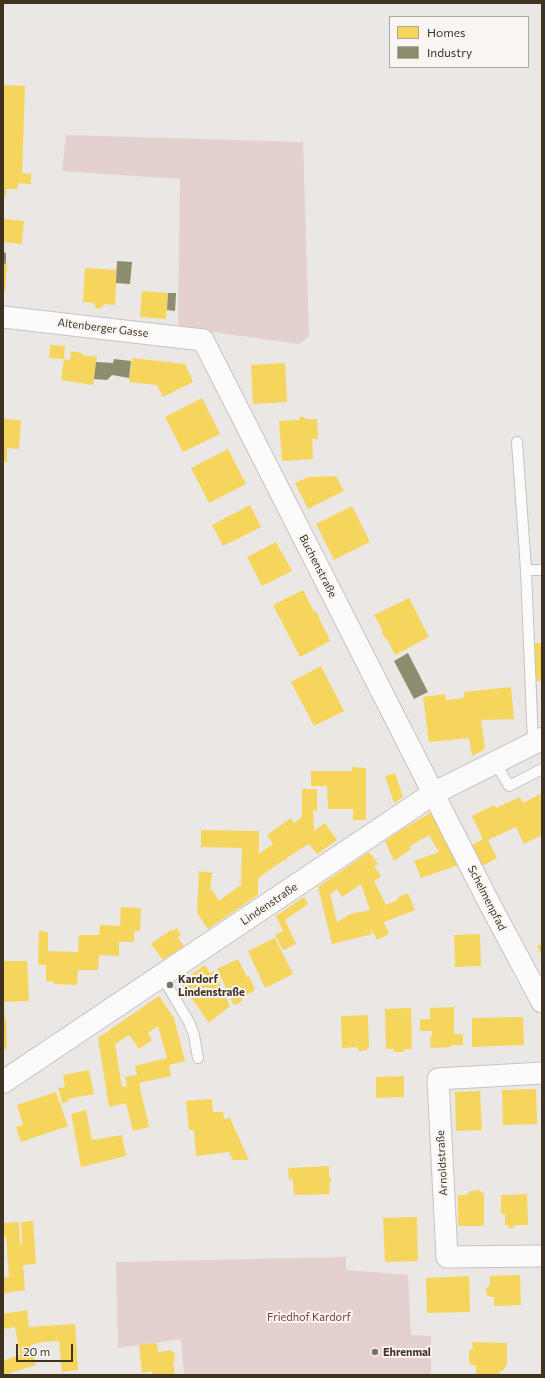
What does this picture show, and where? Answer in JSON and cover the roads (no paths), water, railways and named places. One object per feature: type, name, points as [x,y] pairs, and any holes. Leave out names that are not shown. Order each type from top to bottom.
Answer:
[{"type":"street","name":"Altenberger Gasse","points":[[3,317],[203,340]]},
{"type":"street","name":"Buchenstraße","points":[[203,340],[434,793]]},
{"type":"street","name":"Lindenstraße","points":[[3,1082],[434,793],[537,741]]},
{"type":"street","name":"Schelmenpfad","points":[[434,793],[486,897],[542,1002]]},
{"type":"street","name":"Arnoldstraße","points":[[542,1073],[438,1079],[447,1257],[542,1256]]},
{"type":"lane","points":[[517,442],[537,741]]},
{"type":"lane","points":[[526,570],[542,570]]},
{"type":"lane","points":[[495,762],[509,786],[542,769]]},
{"type":"lane","points":[[162,976],[190,1024],[198,1058]]},
{"type":"place","name":"Kardorf Lindenstraße","points":[[170,985]]},
{"type":"place","name":"Ehrenmal","points":[[375,1352]]},
{"type":"park label","name":"Friedhof Kardorf","points":[[309,1317]]}]
